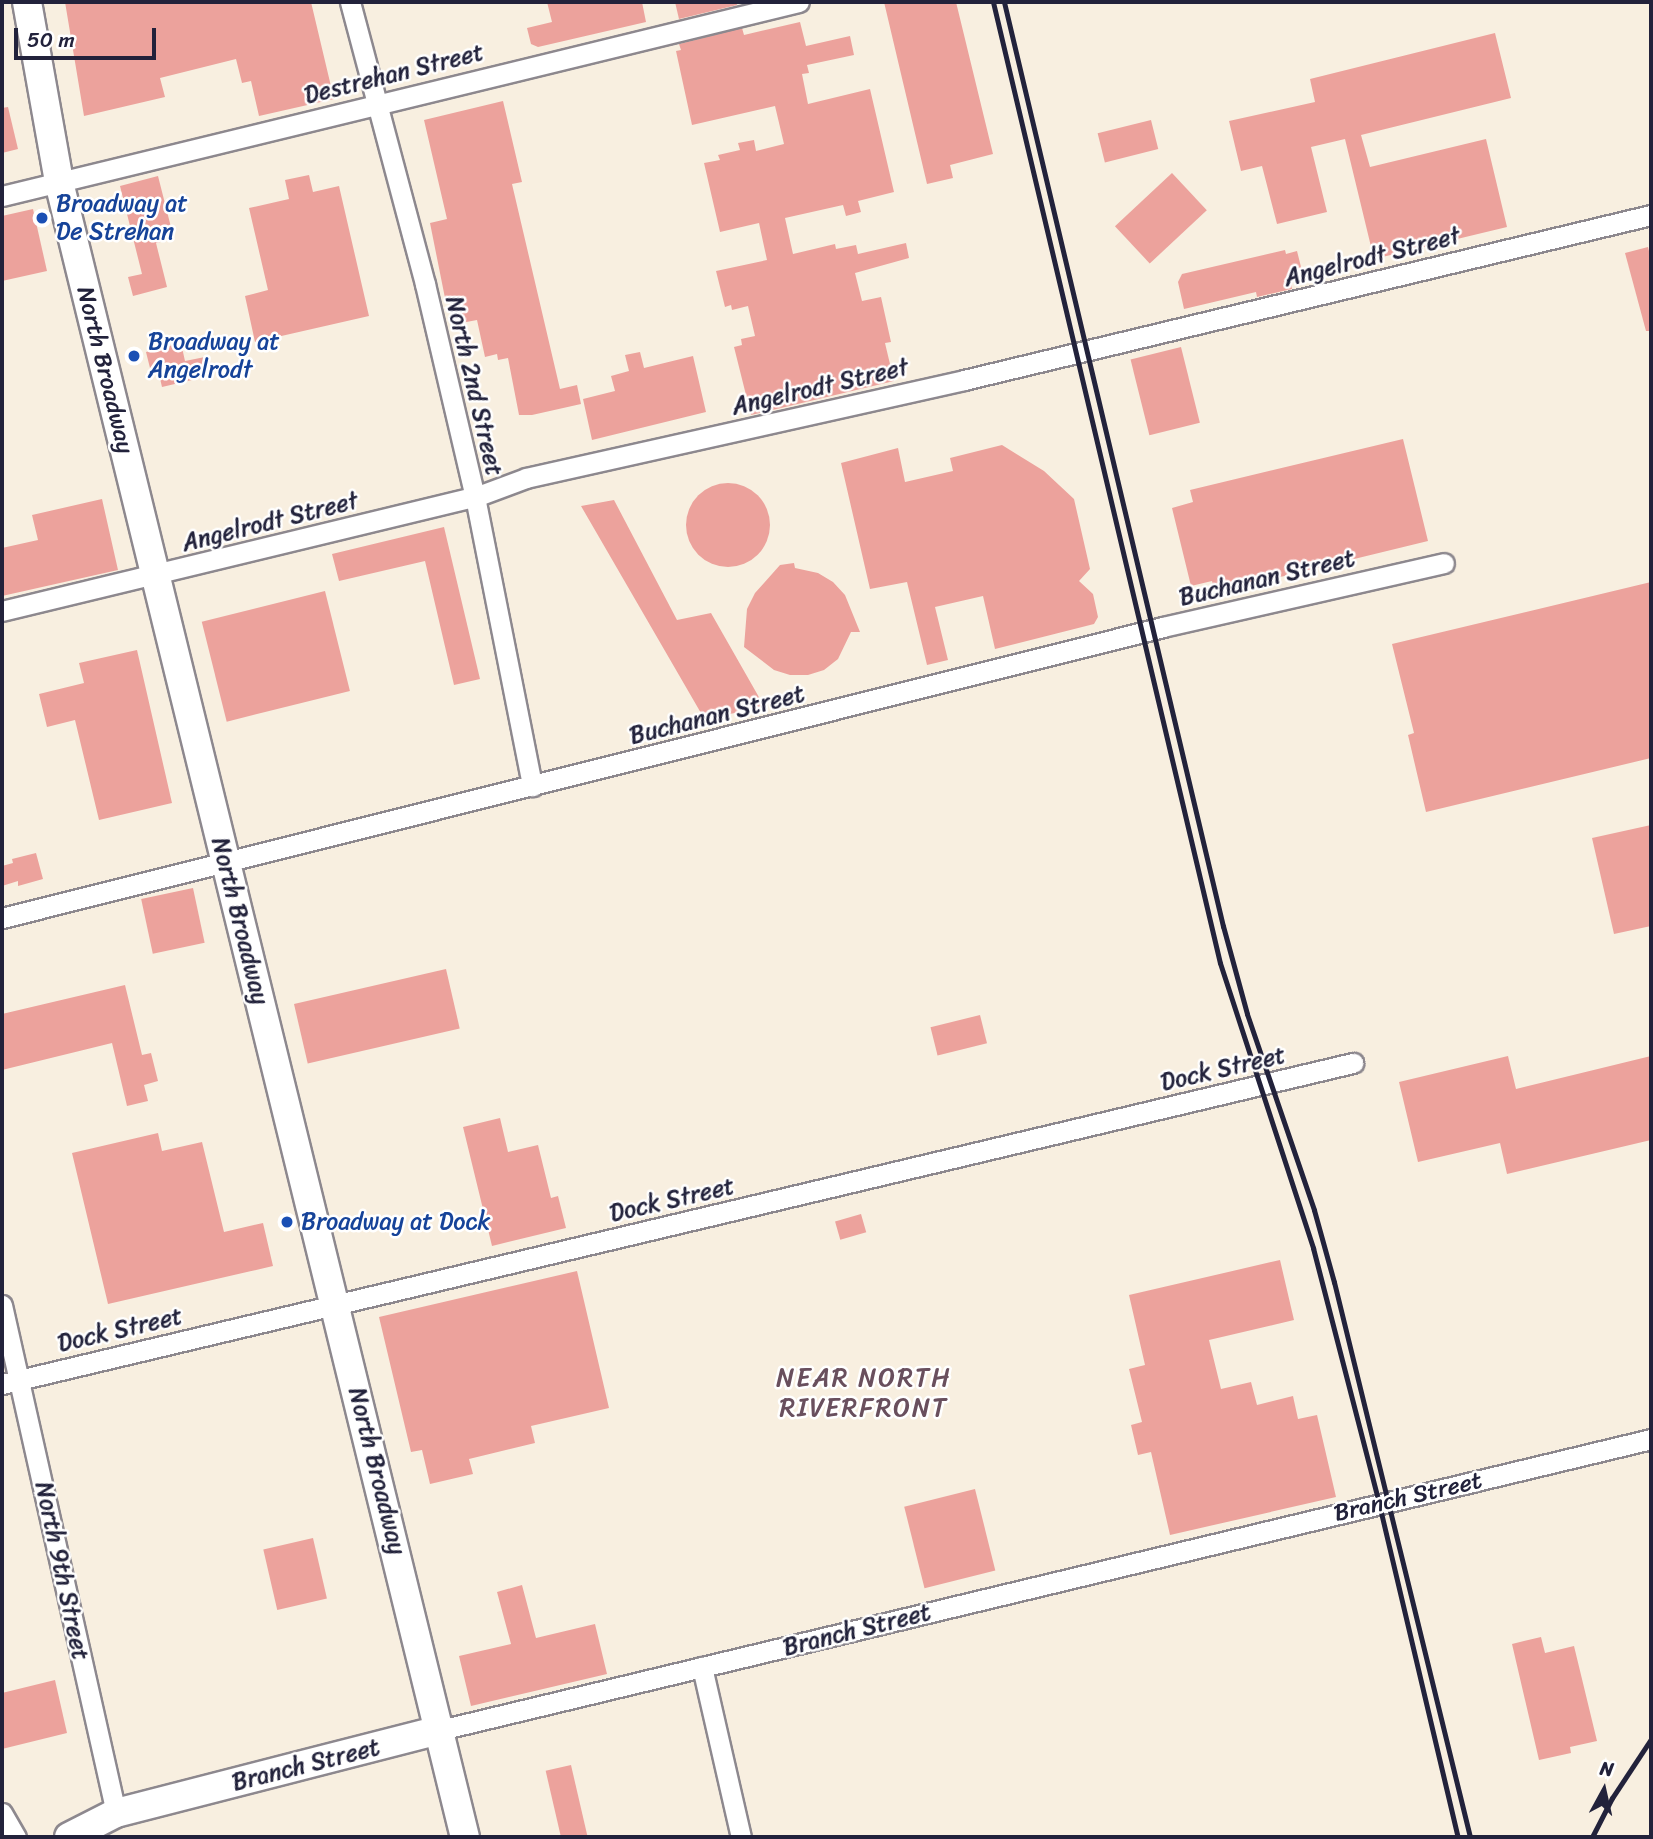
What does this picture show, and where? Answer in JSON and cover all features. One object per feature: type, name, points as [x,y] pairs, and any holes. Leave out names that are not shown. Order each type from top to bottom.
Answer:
[{"type":"main road","name":"North Broadway","points":[[27,2],[59,182],[465,1837]]},
{"type":"main road","name":"Branch Street","points":[[69,1837],[119,1825],[440,1730]]},
{"type":"street","name":"North 2nd Street","points":[[351,2],[425,284],[475,497],[532,786]]},
{"type":"street","name":"Destrehan Street","points":[[2,196],[799,2]]},
{"type":"street","name":"Angelrodt Street","points":[[2,611],[475,497],[526,478],[976,377],[1651,215]]},
{"type":"street","name":"Buchanan Street","points":[[2,918],[1163,627],[1444,563]]},
{"type":"street","name":"Dock Street","points":[[11,1382],[1353,1063]]},
{"type":"street","name":"North 9th Street","points":[[2,1305],[11,1382],[119,1825]]},
{"type":"street","name":"Branch Street","points":[[440,1730],[1651,1439]]},
{"type":"street","points":[[702,1667],[741,1837]]},
{"type":"street","points":[[2,1813],[16,1837]]},
{"type":"building","points":[[65,2],[311,2],[334,99],[259,116],[251,81],[242,83],[236,59],[160,78],[165,97],[84,116]]},
{"type":"building","points":[[547,2],[642,2],[646,22],[538,47],[531,44],[527,28],[552,22]]},
{"type":"building","points":[[675,2],[736,2],[737,5],[679,19]]},
{"type":"building","points":[[884,2],[956,2],[993,154],[950,165],[953,178],[927,184]]},
{"type":"building","points":[[800,22],[806,46],[850,36],[854,55],[807,65],[809,73],[802,74],[808,104],[870,89],[894,192],[858,201],[861,212],[846,216],[843,205],[785,218],[793,254],[835,244],[836,249],[856,245],[858,254],[906,243],[909,258],[855,273],[862,301],[881,297],[891,342],[885,343],[894,381],[751,415],[734,347],[742,345],[741,339],[755,336],[748,306],[732,310],[731,305],[725,307],[716,271],[767,260],[759,223],[720,232],[704,163],[720,160],[718,155],[740,150],[738,143],[754,140],[756,151],[784,144],[775,106],[692,125],[676,51],[681,50],[679,44],[742,28],[744,35]]},
{"type":"building","points":[[1495,33],[1511,98],[1361,135],[1370,167],[1486,139],[1507,227],[1374,259],[1345,139],[1311,147],[1327,212],[1277,224],[1262,166],[1241,171],[1229,121],[1315,102],[1310,79]]},
{"type":"building","points":[[503,101],[522,182],[512,184],[560,389],[577,385],[581,404],[532,415],[519,415],[508,358],[498,360],[497,354],[485,357],[477,320],[461,323],[445,298],[430,223],[447,219],[424,120]]},
{"type":"building","points":[[8,107],[18,149],[2,153],[2,108]]},
{"type":"building","points":[[1151,120],[1158,149],[1105,162],[1098,133]]},
{"type":"building","points":[[1172,173],[1207,210],[1150,263],[1115,226]]},
{"type":"building","points":[[309,175],[313,192],[339,186],[369,316],[255,342],[245,296],[268,290],[249,208],[289,199],[285,180]]},
{"type":"building","points":[[158,176],[174,239],[156,243],[167,287],[133,296],[128,277],[142,274],[120,186]]},
{"type":"building","points":[[33,209],[47,271],[2,281],[2,216]]},
{"type":"building","points":[[1648,247],[1651,259],[1651,331],[1646,331],[1625,253]]},
{"type":"building","points":[[1285,250],[1286,254],[1297,251],[1304,279],[1291,282],[1292,289],[1257,297],[1256,292],[1184,309],[1178,282],[1182,274]]},
{"type":"building","points":[[181,343],[185,361],[205,357],[209,376],[162,387],[157,366],[150,368],[146,352]]},
{"type":"building","points":[[1181,347],[1200,423],[1149,435],[1131,360]]},
{"type":"building","points":[[640,352],[644,368],[693,356],[706,412],[592,440],[583,399],[615,391],[611,376],[629,371],[625,355]]},
{"type":"building","points":[[1403,439],[1428,541],[1215,593],[1212,581],[1191,586],[1172,508],[1193,502],[1190,490]]},
{"type":"building","points":[[1002,445],[1044,471],[1074,499],[1090,569],[1079,581],[1093,594],[1098,617],[1094,624],[995,649],[983,596],[935,607],[948,660],[927,665],[907,582],[870,589],[841,463],[898,448],[905,482],[953,471],[950,458]]},
{"type":"building","points":[[720,483],[736,483],[752,490],[763,501],[770,517],[767,541],[758,555],[736,567],[720,567],[704,560],[693,549],[686,533],[686,517],[693,501],[704,490]]},
{"type":"building","points":[[102,499],[118,570],[2,596],[2,548],[38,540],[32,515]]},
{"type":"building","points":[[614,500],[677,620],[711,613],[764,706],[705,720],[581,506]]},
{"type":"building","points":[[444,527],[480,679],[454,685],[425,561],[339,581],[332,554]]},
{"type":"building","points":[[794,563],[795,568],[818,573],[833,582],[845,595],[860,632],[851,632],[838,659],[824,670],[808,675],[790,675],[774,670],[744,647],[747,609],[755,593],[780,565]]},
{"type":"building","points":[[1651,582],[1651,758],[1426,812],[1408,735],[1414,733],[1392,644]]},
{"type":"building","points":[[325,591],[350,691],[227,722],[202,622]]},
{"type":"building","points":[[137,650],[172,803],[99,820],[75,720],[47,727],[39,694],[84,683],[79,663]]},
{"type":"building","points":[[1651,825],[1651,926],[1614,934],[1592,838]]},
{"type":"building","points":[[36,853],[43,879],[18,886],[18,881],[2,886],[2,866],[13,863],[12,859]]},
{"type":"building","points":[[193,888],[205,943],[153,954],[141,899]]},
{"type":"building","points":[[446,969],[460,1028],[308,1064],[294,1004]]},
{"type":"building","points":[[125,985],[142,1055],[151,1053],[158,1081],[144,1085],[148,1101],[127,1106],[112,1043],[2,1070],[2,1014]]},
{"type":"building","points":[[980,1015],[987,1043],[938,1055],[931,1027]]},
{"type":"building","points":[[1508,1056],[1516,1089],[1651,1056],[1651,1140],[1507,1174],[1500,1143],[1418,1162],[1399,1082]]},
{"type":"building","points":[[500,1118],[508,1152],[538,1145],[551,1198],[558,1196],[566,1228],[492,1246],[463,1127]]},
{"type":"building","points":[[158,1133],[162,1151],[202,1142],[224,1232],[263,1223],[273,1266],[108,1304],[72,1153]]},
{"type":"building","points":[[861,1214],[866,1232],[840,1240],[835,1221]]},
{"type":"building","points":[[1280,1260],[1294,1320],[1209,1340],[1221,1389],[1251,1382],[1257,1405],[1293,1396],[1298,1419],[1317,1415],[1336,1497],[1170,1535],[1151,1452],[1138,1455],[1131,1425],[1142,1422],[1129,1369],[1145,1365],[1129,1295]]},
{"type":"building","points":[[577,1271],[609,1408],[531,1426],[535,1443],[469,1459],[473,1474],[430,1484],[422,1450],[411,1452],[379,1317]]},
{"type":"building","points":[[975,1489],[995,1571],[924,1588],[904,1507]]},
{"type":"building","points":[[313,1538],[327,1598],[277,1610],[263,1549]]},
{"type":"building","points":[[522,1585],[536,1638],[595,1624],[607,1674],[471,1706],[459,1656],[511,1644],[497,1592]]},
{"type":"building","points":[[1541,1637],[1545,1653],[1574,1646],[1597,1741],[1570,1747],[1571,1753],[1539,1760],[1512,1644]]},
{"type":"building","points":[[55,1680],[67,1733],[2,1749],[2,1693]]},
{"type":"building","points":[[571,1765],[588,1837],[561,1837],[546,1771]]},
{"type":"railway","points":[[993,2],[1220,963],[1313,1248],[1379,1504],[1458,1837]]},
{"type":"railway","points":[[1004,2],[1223,926],[1247,1014],[1314,1210],[1334,1282],[1470,1837]]},
{"type":"railway","points":[[1592,1837],[1612,1798],[1651,1739]]},
{"type":"place","name":"Broadway at De Strehan","points":[[42,218]]},
{"type":"place","name":"Broadway at Angelrodt","points":[[134,356]]},
{"type":"place","name":"Broadway at Dock","points":[[287,1222]]},
{"type":"district","name":"NEAR NORTH RIVERFRONT","points":[[864,1393]]}]
